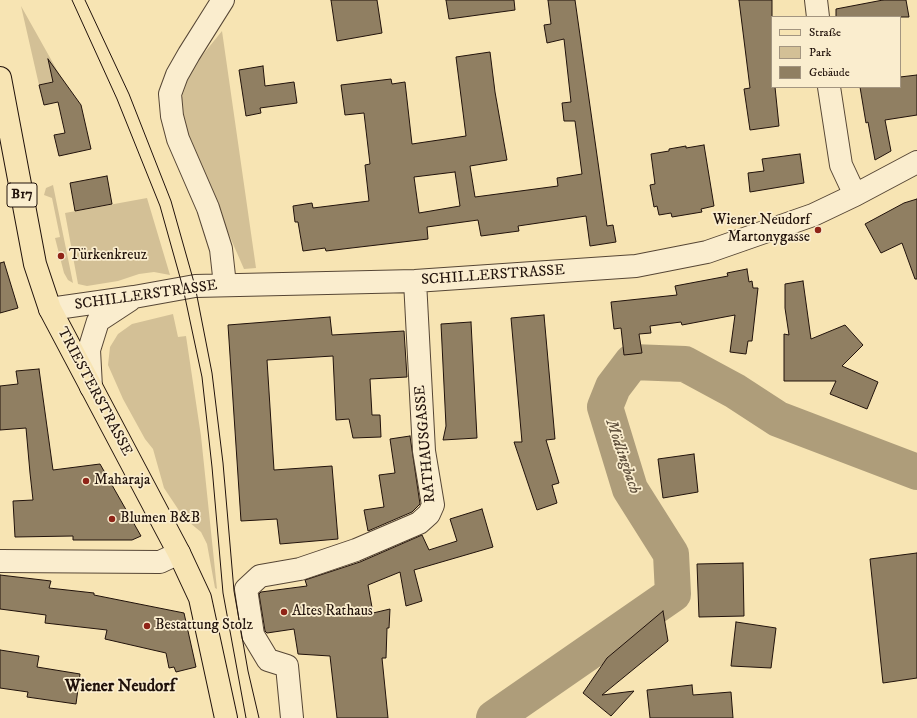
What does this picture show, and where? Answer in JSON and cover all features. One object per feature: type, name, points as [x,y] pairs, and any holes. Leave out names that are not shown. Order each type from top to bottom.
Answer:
[{"type":"main road","name":"TRIESTERSTRASSE","points":[[0,78],[36,264],[50,309],[179,553],[200,598],[226,718]]},
{"type":"street","points":[[223,0],[188,54],[177,75],[170,94],[172,116],[178,139],[208,208],[222,249],[225,285]]},
{"type":"street","points":[[816,0],[818,16]]},
{"type":"street","points":[[829,88],[841,165],[855,195]]},
{"type":"street","name":"SCHILLERSTRASSE","points":[[50,309],[134,297],[195,286],[415,281],[644,264],[707,252],[813,215],[855,195],[917,162]]},
{"type":"street","name":"RATHAUSGASSE","points":[[292,718],[287,666],[268,660],[253,635],[246,589],[260,576],[300,569],[356,550],[419,522],[429,514],[433,505],[424,450],[415,281]]},
{"type":"street","points":[[91,387],[89,350],[98,321],[134,297]]},
{"type":"street","points":[[0,561],[160,562],[179,553]]},
{"type":"green space","points":[[21,6],[62,79],[39,85]]},
{"type":"green space","points":[[222,31],[256,268],[244,269],[186,136],[180,103],[192,68]]},
{"type":"green space","points":[[53,185],[73,283],[68,280],[64,273],[55,238],[60,237],[52,198],[44,195],[46,188]]},
{"type":"green space","points":[[147,198],[170,275],[154,272],[139,274],[118,281],[87,286],[78,284],[65,213]]},
{"type":"green space","points":[[173,314],[178,337],[186,336],[201,436],[217,589],[215,588],[207,544],[201,532],[184,518],[164,488],[153,449],[145,439],[123,399],[108,365],[110,347],[118,334],[132,324]]},
{"type":"green space","points":[[514,710],[520,718],[502,718]]},
{"type":"building","points":[[331,0],[377,0],[382,33],[337,41]]},
{"type":"building","points":[[446,0],[514,0],[515,10],[449,19]]},
{"type":"building","points":[[548,0],[575,0],[607,226],[613,225],[616,242],[590,246],[586,216],[518,226],[519,231],[481,236],[478,220],[427,227],[428,239],[326,251],[325,248],[303,251],[298,222],[295,222],[293,206],[312,203],[313,208],[369,201],[365,165],[370,164],[364,113],[345,115],[341,85],[391,79],[392,84],[405,82],[412,144],[466,136],[456,57],[490,52],[495,92],[507,160],[470,166],[475,197],[558,186],[557,178],[582,174],[575,121],[564,121],[562,103],[571,102],[564,39],[547,43],[544,25],[551,24]],"holes":[[[455,172],[460,206],[419,213],[414,177]]]},
{"type":"building","points":[[739,0],[772,0],[771,88],[775,88],[779,126],[750,130],[744,89],[750,88]]},
{"type":"building","points":[[883,0],[906,0],[909,17],[836,16],[836,9]]},
{"type":"building","points":[[48,59],[81,105],[91,149],[59,156],[54,135],[65,133],[58,102],[44,105],[39,85],[53,82]]},
{"type":"building","points":[[263,66],[265,86],[294,82],[297,103],[260,108],[261,113],[246,116],[239,70]]},
{"type":"building","points":[[917,75],[917,115],[885,120],[891,151],[875,160],[868,122],[866,123],[860,88],[901,88],[901,77]]},
{"type":"building","points":[[704,145],[714,206],[701,209],[702,212],[672,217],[671,213],[659,215],[657,206],[654,207],[650,185],[655,184],[651,154],[686,146],[686,148]]},
{"type":"building","points":[[800,154],[804,183],[750,192],[748,173],[764,171],[762,159]]},
{"type":"building","points":[[107,176],[112,204],[75,211],[70,183]]},
{"type":"building","points":[[917,199],[917,279],[915,279],[902,243],[881,253],[865,224],[904,203]]},
{"type":"building","points":[[4,262],[18,308],[0,313],[0,263]]},
{"type":"building","points":[[747,269],[749,282],[752,281],[753,288],[758,288],[752,341],[748,341],[746,354],[730,352],[735,315],[682,325],[681,322],[650,326],[651,333],[639,334],[642,353],[624,355],[621,328],[614,329],[611,302],[677,295],[675,286],[728,276],[727,273]]},
{"type":"building","points":[[803,281],[811,339],[845,325],[863,345],[842,366],[878,382],[867,409],[830,394],[836,381],[784,381],[784,334],[789,335],[785,308],[785,284]]},
{"type":"building","points":[[544,315],[555,439],[546,440],[559,483],[552,485],[557,503],[537,510],[514,442],[522,442],[511,318]]},
{"type":"building","points":[[330,317],[332,335],[404,331],[407,377],[370,379],[372,415],[380,415],[381,437],[353,438],[349,419],[336,420],[333,356],[267,360],[274,470],[332,466],[338,539],[280,544],[277,519],[241,521],[228,325]]},
{"type":"building","points":[[471,322],[477,438],[443,440],[446,426],[441,324]]},
{"type":"building","points":[[39,369],[53,470],[100,464],[141,536],[132,540],[73,540],[73,536],[15,537],[13,501],[33,500],[26,428],[0,430],[0,386],[18,384],[16,371]]},
{"type":"building","points":[[410,436],[420,504],[412,512],[368,531],[364,510],[384,507],[379,475],[395,473],[390,439]]},
{"type":"building","points":[[694,454],[698,492],[663,498],[658,459]]},
{"type":"building","points":[[482,509],[493,547],[414,570],[422,601],[406,606],[400,572],[368,585],[373,613],[390,609],[389,628],[387,628],[386,658],[382,658],[388,718],[337,718],[330,656],[298,654],[294,629],[267,633],[265,631],[259,594],[261,592],[307,586],[305,580],[360,562],[422,535],[429,550],[457,541],[450,519]]},
{"type":"building","points":[[917,553],[917,678],[883,683],[870,559]]},
{"type":"building","points":[[743,563],[744,616],[699,617],[697,564]]},
{"type":"building","points":[[0,575],[51,581],[49,588],[94,593],[94,595],[184,613],[196,667],[176,672],[174,667],[169,668],[166,653],[105,639],[107,630],[45,623],[46,615],[0,609]]},
{"type":"building","points":[[663,611],[668,641],[602,695],[634,691],[611,716],[583,693],[607,658]]},
{"type":"building","points":[[736,622],[776,628],[771,668],[731,666]]},
{"type":"building","points":[[0,650],[39,656],[37,667],[80,674],[76,704],[27,697],[28,692],[0,688]]},
{"type":"building","points":[[692,685],[693,695],[731,692],[733,718],[650,718],[647,690]]},
{"type":"waterway","name":"Mödlingbach","points":[[494,718],[673,594],[671,554],[630,489],[605,407],[613,387],[632,362],[685,364],[735,391],[778,419],[917,472]]},
{"type":"tram line","points":[[72,0],[117,99],[160,206],[183,288],[202,377],[212,467],[223,593],[246,718]]},
{"type":"tram line","points":[[85,0],[129,94],[171,201],[195,286],[212,373],[223,463],[234,591],[248,671],[259,718]]},
{"type":"place","name":"Wiener Neudorf Martonygasse","points":[[818,230]]},
{"type":"place","name":"Türkenkreuz","points":[[61,256]]},
{"type":"place","name":"Maharaja","points":[[86,481]]},
{"type":"place","name":"Blumen B&B","points":[[112,519]]},
{"type":"place","name":"Altes Rathaus","points":[[284,612]]},
{"type":"place","name":"Bestattung Stolz","points":[[147,626]]},
{"type":"district","name":"Wiener Neudorf","points":[[120,687]]}]
